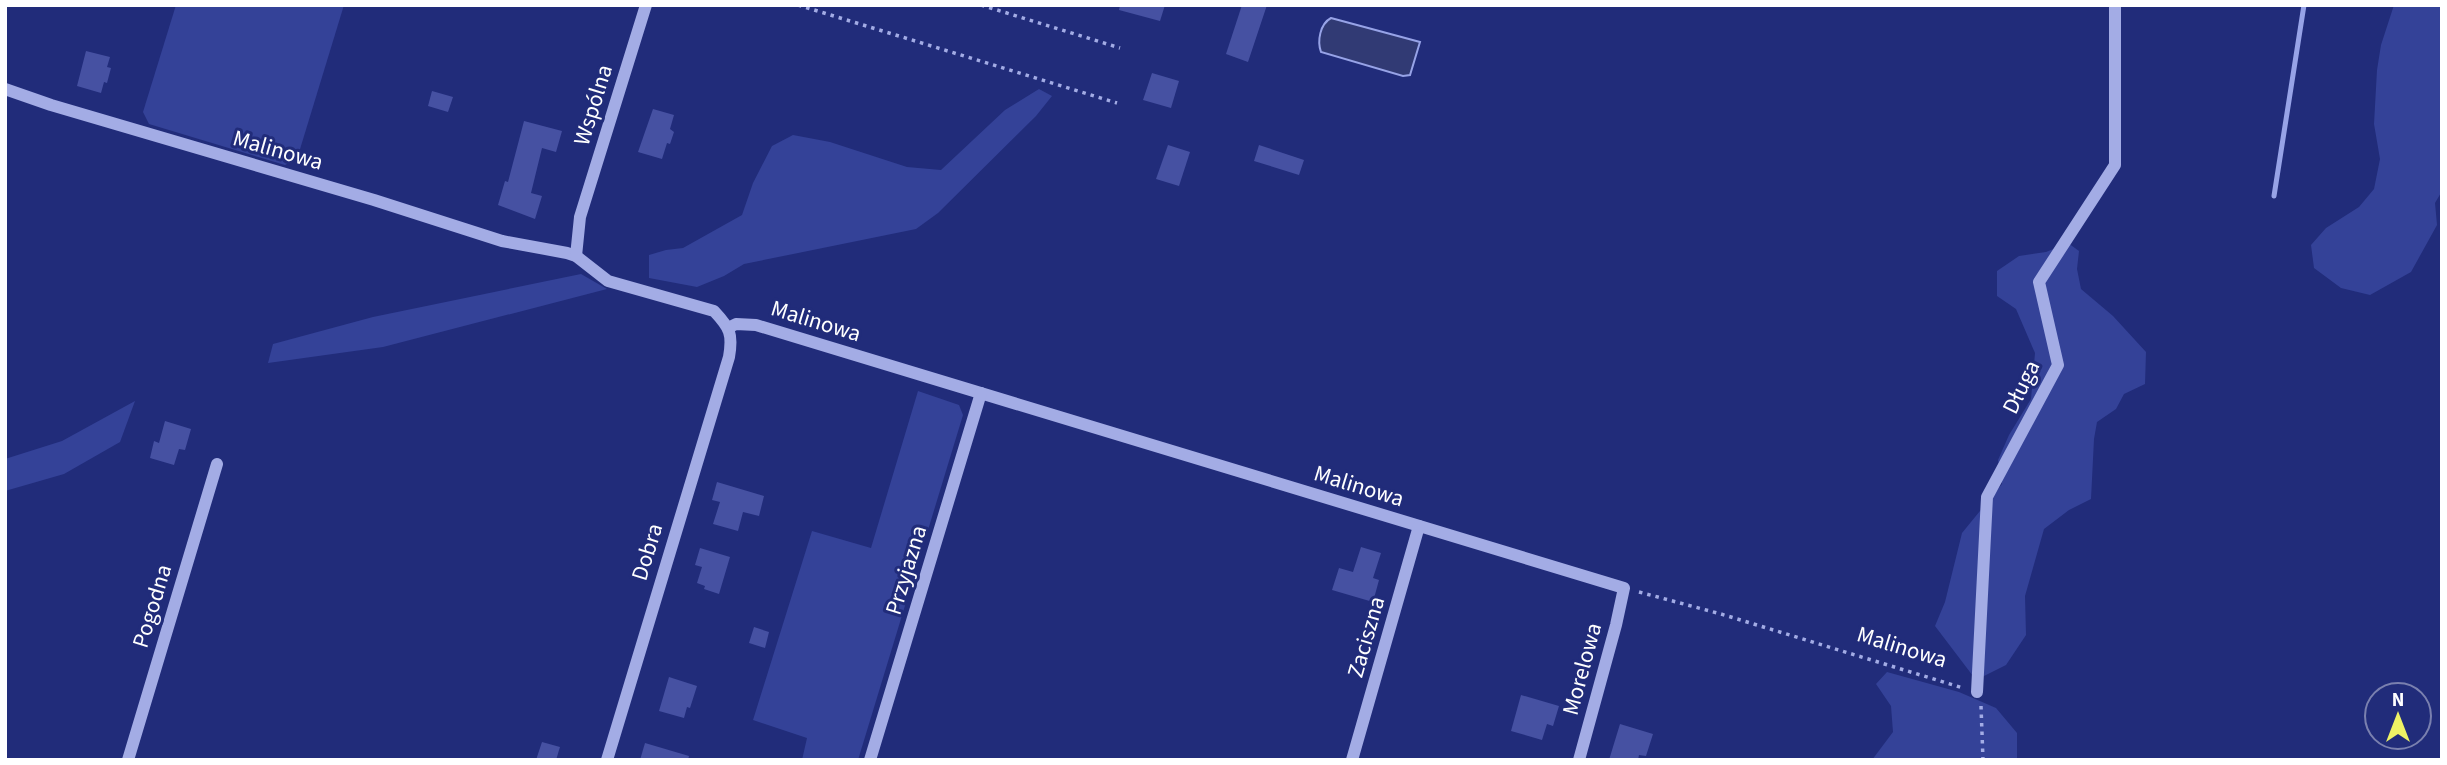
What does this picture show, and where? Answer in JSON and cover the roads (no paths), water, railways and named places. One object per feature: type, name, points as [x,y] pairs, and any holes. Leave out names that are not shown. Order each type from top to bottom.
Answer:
[{"type":"street","name":"Wspólna","points":[[576,256],[580,217],[646,5]]},
{"type":"street","name":"Długa","points":[[1978,692],[1987,497],[2058,365],[2039,282],[2115,165],[2115,5]]},
{"type":"street","name":"Malinowa","points":[[5,89],[502,241],[576,256],[608,281],[714,311],[728,328],[736,324],[756,325],[1624,588]]},
{"type":"street","name":"Dobra","points":[[607,760],[729,357],[732,340],[728,328]]},
{"type":"street","name":"Przyjazna","points":[[870,760],[981,393]]},
{"type":"street","name":"Pogodna","points":[[128,760],[217,464]]},
{"type":"street","name":"Zaciszna","points":[[1352,760],[1419,526]]},
{"type":"street","name":"Morelowa","points":[[1579,760],[1624,588]]},
{"type":"water","points":[[1331,18],[1420,42],[1410,75],[1403,76],[1321,52],[1320,33]]},
{"type":"waterway","points":[[2274,196],[2304,5]]}]
